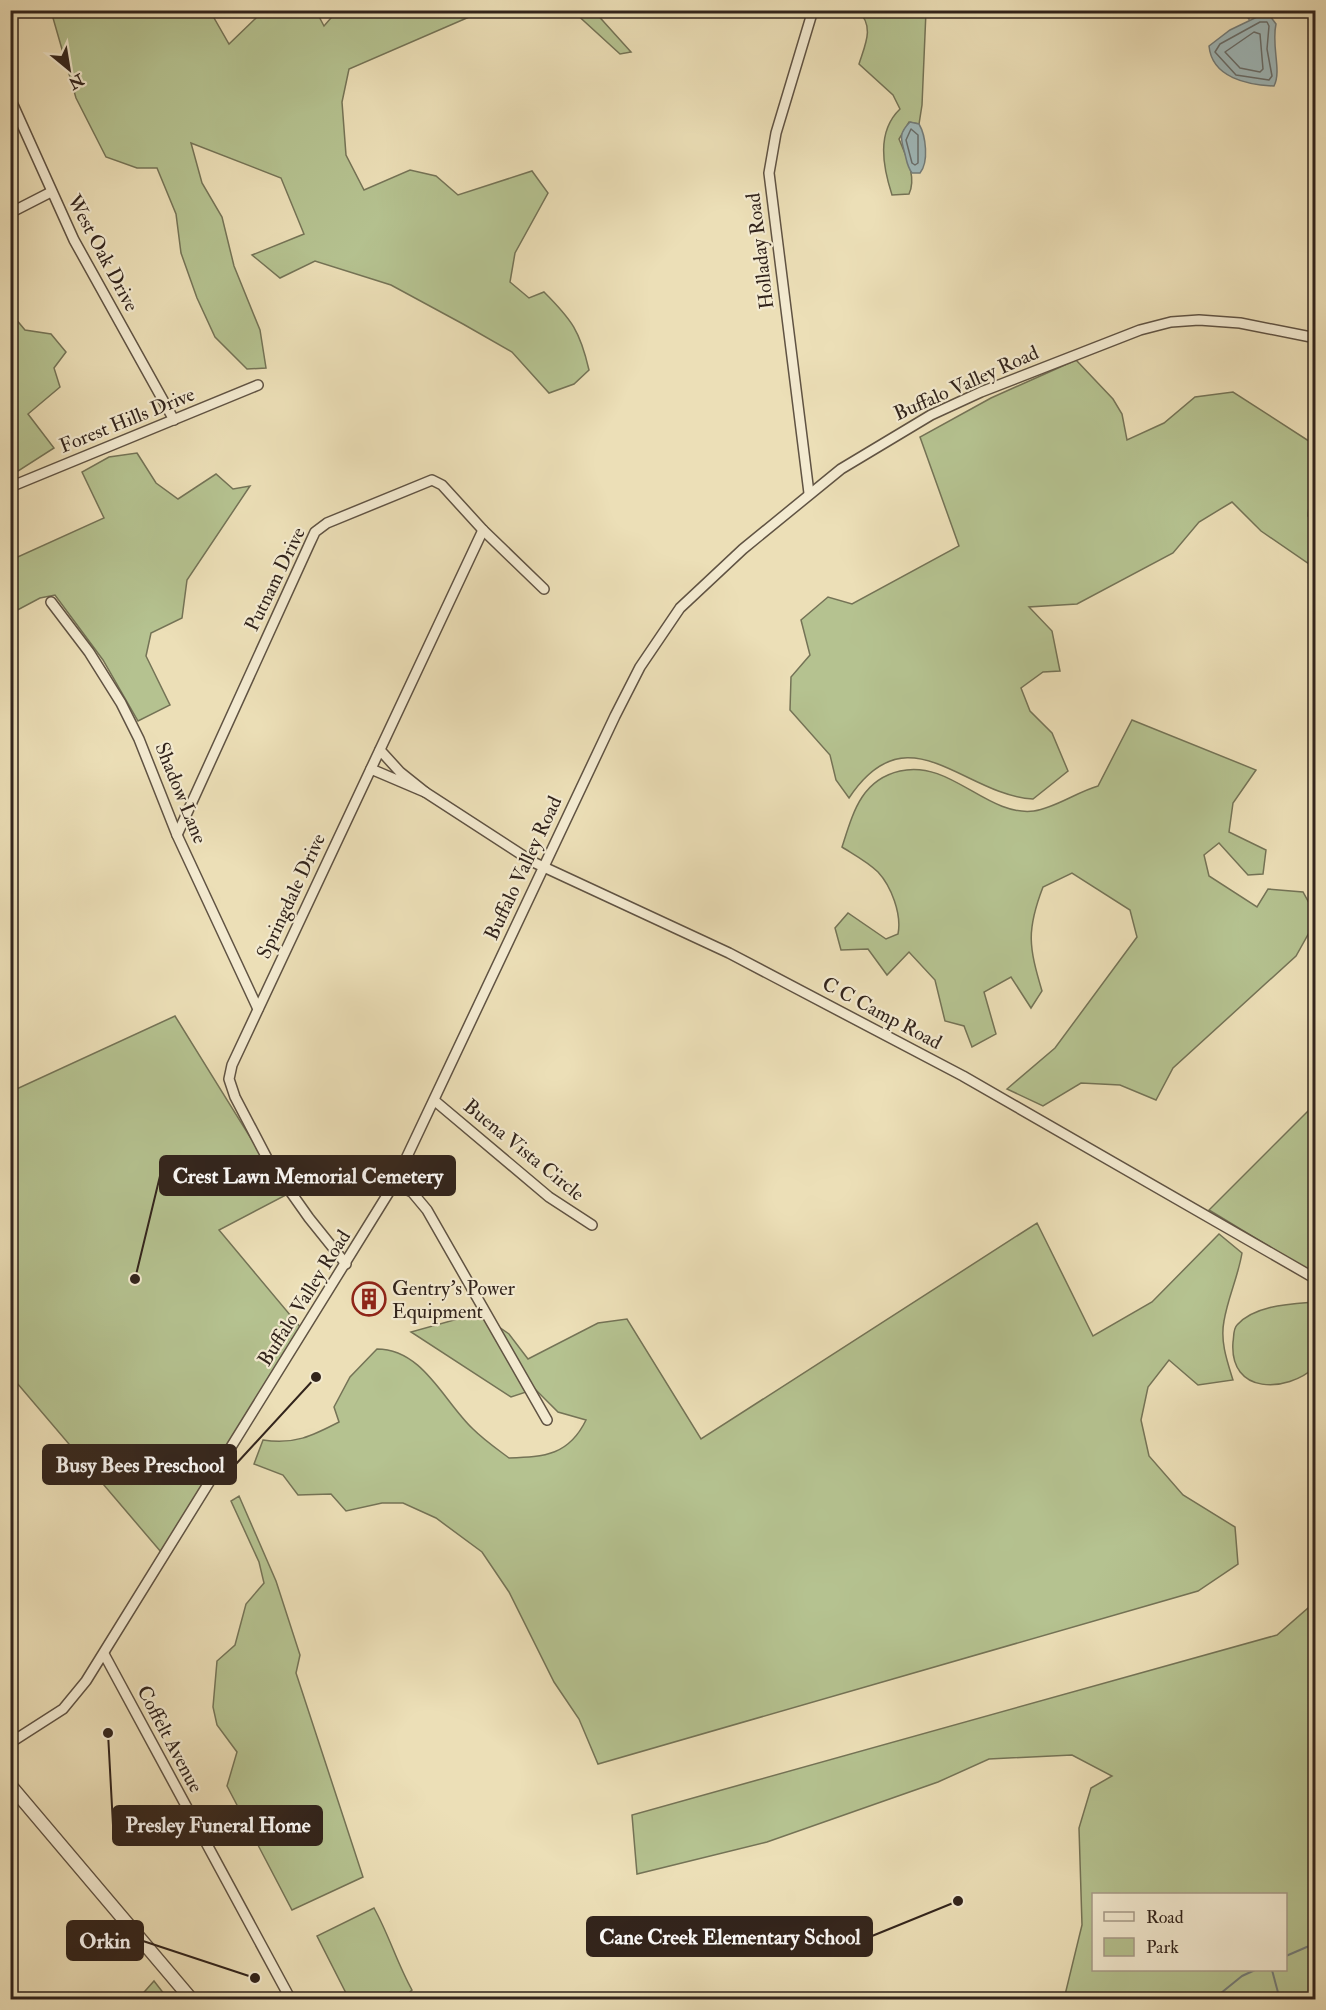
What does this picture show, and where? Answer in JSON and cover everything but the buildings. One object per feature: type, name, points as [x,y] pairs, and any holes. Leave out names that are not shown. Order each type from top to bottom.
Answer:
[{"type":"street","name":"Holladay Road","points":[[809,493],[769,173],[776,133],[813,10]]},
{"type":"street","name":"West Oak Drive","points":[[10,98],[51,192],[87,265],[174,420]]},
{"type":"street","points":[[10,213],[51,192]]},
{"type":"street","name":"Buffalo Valley Road","points":[[10,1743],[63,1709],[104,1654],[394,1184],[630,686],[662,631],[680,608],[713,576],[809,493],[882,442],[931,415],[981,392],[1140,330],[1171,322],[1199,320],[1240,323],[1316,338]]},
{"type":"street","name":"Forest Hills Drive","points":[[10,487],[258,386]]},
{"type":"street","name":"Putnam Drive","points":[[177,834],[315,532],[327,523],[432,480],[442,485],[483,530],[544,589]]},
{"type":"street","name":"Springdale Drive","points":[[346,1264],[282,1183],[235,1097],[229,1079],[232,1065],[483,530]]},
{"type":"street","name":"Shadow Lane","points":[[51,602],[89,652],[121,703],[139,739],[177,834],[258,1009]]},
{"type":"street","points":[[380,750],[400,772],[425,792]]},
{"type":"street","points":[[371,770],[425,792]]},
{"type":"street","name":"C C Camp Road","points":[[425,792],[517,853],[729,953],[952,1070],[1316,1279]]},
{"type":"street","name":"Buena Vista Circle","points":[[435,1101],[549,1197],[592,1225]]},
{"type":"street","points":[[394,1184],[412,1192],[427,1210],[547,1420]]},
{"type":"street","name":"Coffelt Avenue","points":[[104,1654],[291,2000]]},
{"type":"street","points":[[10,1785],[192,2000]]},
{"type":"green space","points":[[51,11],[210,11],[229,44],[256,18],[260,11],[316,11],[324,26],[337,11],[483,11],[349,69],[342,102],[346,155],[364,190],[410,170],[436,176],[458,195],[532,171],[548,193],[515,253],[510,282],[529,298],[544,292],[562,311],[574,327],[589,370],[574,384],[549,393],[512,352],[391,285],[315,261],[280,278],[252,255],[304,234],[281,178],[191,143],[202,183],[222,217],[234,266],[260,330],[266,368],[247,369],[215,337],[197,298],[181,253],[176,214],[157,168],[137,168],[106,157],[76,98]]},
{"type":"green space","points":[[573,11],[594,11],[631,52],[620,54]]},
{"type":"green space","points":[[858,11],[926,11],[922,105],[919,124],[909,122],[899,139],[911,174],[909,194],[892,195],[884,162],[885,139],[892,118],[900,109],[893,95],[859,64],[866,43],[867,29]]},
{"type":"green space","points":[[10,312],[25,330],[51,334],[66,352],[54,368],[60,387],[28,414],[54,448],[12,475]]},
{"type":"green space","points":[[1076,360],[1113,399],[1122,414],[1127,440],[1164,423],[1195,397],[1233,392],[1315,445],[1308,516],[1315,524],[1315,568],[1261,531],[1232,502],[1199,522],[1173,553],[1077,604],[1029,607],[1052,631],[1060,671],[1043,672],[1021,688],[1030,711],[1052,733],[1068,771],[1033,799],[1007,794],[937,764],[915,758],[893,760],[871,772],[849,798],[836,780],[830,755],[790,710],[791,677],[810,655],[801,620],[828,597],[852,604],[959,546],[920,437],[991,398]]},
{"type":"green space","points":[[137,453],[156,483],[178,499],[216,474],[233,489],[250,486],[187,580],[182,618],[151,633],[146,656],[170,705],[138,721],[103,660],[55,595],[40,598],[10,614],[11,560],[104,518],[82,472],[109,457]]},
{"type":"green space","points":[[1132,720],[1256,770],[1233,803],[1229,832],[1266,850],[1263,874],[1248,875],[1219,843],[1204,855],[1209,876],[1257,907],[1268,889],[1303,892],[1315,914],[1315,922],[1296,956],[1173,1068],[1156,1100],[1120,1085],[1081,1083],[1043,1106],[1007,1089],[1055,1048],[1137,937],[1130,910],[1072,873],[1043,887],[1034,916],[1031,939],[1034,962],[1042,991],[1031,1008],[1011,977],[984,992],[996,1034],[972,1047],[964,1026],[945,1021],[935,980],[909,952],[887,975],[868,949],[841,950],[835,928],[848,913],[886,939],[898,934],[899,926],[897,909],[883,878],[870,865],[842,847],[855,810],[867,790],[887,775],[900,771],[918,770],[935,773],[1000,806],[1017,811],[1034,811],[1098,786]]},
{"type":"green space","points":[[175,1016],[286,1195],[219,1230],[301,1328],[161,1552],[11,1376],[10,1092]]},
{"type":"green space","points":[[1315,1104],[1315,1274],[1209,1210]]},
{"type":"green space","points":[[1037,1223],[1093,1336],[1152,1302],[1219,1234],[1242,1253],[1223,1328],[1225,1351],[1233,1380],[1198,1385],[1169,1360],[1148,1387],[1141,1420],[1149,1456],[1183,1495],[1235,1527],[1238,1564],[1198,1591],[598,1764],[579,1719],[554,1682],[509,1592],[482,1552],[436,1518],[403,1503],[382,1503],[346,1511],[331,1494],[298,1495],[283,1475],[254,1464],[263,1440],[294,1440],[339,1422],[334,1407],[350,1377],[377,1349],[393,1351],[420,1367],[462,1418],[486,1441],[509,1458],[545,1455],[564,1447],[572,1441],[586,1420],[558,1412],[535,1389],[511,1397],[411,1332],[479,1313],[509,1334],[528,1359],[598,1323],[627,1319],[701,1439]]},
{"type":"green space","points":[[1315,1302],[1315,1367],[1290,1382],[1276,1384],[1262,1384],[1250,1380],[1240,1372],[1234,1359],[1233,1342],[1237,1325],[1253,1313],[1263,1309]]},
{"type":"green space","points":[[239,1496],[276,1581],[300,1655],[296,1673],[363,1877],[292,1910],[227,1786],[237,1752],[217,1725],[213,1707],[217,1661],[235,1645],[246,1604],[264,1583],[259,1562],[231,1501]]},
{"type":"green space","points":[[1315,1602],[1315,1999],[1064,1999],[1082,1925],[1079,1828],[1091,1788],[1112,1776],[1072,1755],[989,1759],[938,1782],[767,1842],[637,1874],[632,1815],[1277,1635]]},
{"type":"green space","points":[[374,1908],[412,1990],[402,1999],[349,1999],[317,1936]]},
{"type":"green space","points":[[154,1981],[168,1999],[138,1999]]},
{"type":"water","points":[[1259,16],[1270,16],[1276,24],[1277,73],[1274,86],[1253,84],[1233,78],[1217,66],[1209,46],[1230,30]]},
{"type":"water","points":[[910,122],[919,124],[925,142],[925,162],[920,173],[910,171],[902,144],[902,133]]},
{"type":"waterway","points":[[1243,10],[1249,19]]},
{"type":"waterway","points":[[1287,1956],[1316,1943]]},
{"type":"waterway","points":[[1184,2000],[1221,1993],[1242,1976],[1253,1971]]},
{"type":"waterway","points":[[1272,1971],[1280,2000]]},
{"type":"place","name":"Crest Lawn Memorial Cemetery","points":[[135,1279]]},
{"type":"place","name":"Gentry's Power Equipment","points":[[369,1299]]},
{"type":"place","name":"Busy Bees Preschool","points":[[316,1377]]},
{"type":"place","name":"Presley Funeral Home","points":[[108,1733]]},
{"type":"place","name":"Cane Creek Elementary School","points":[[958,1901]]},
{"type":"place","name":"Orkin","points":[[255,1978]]}]
